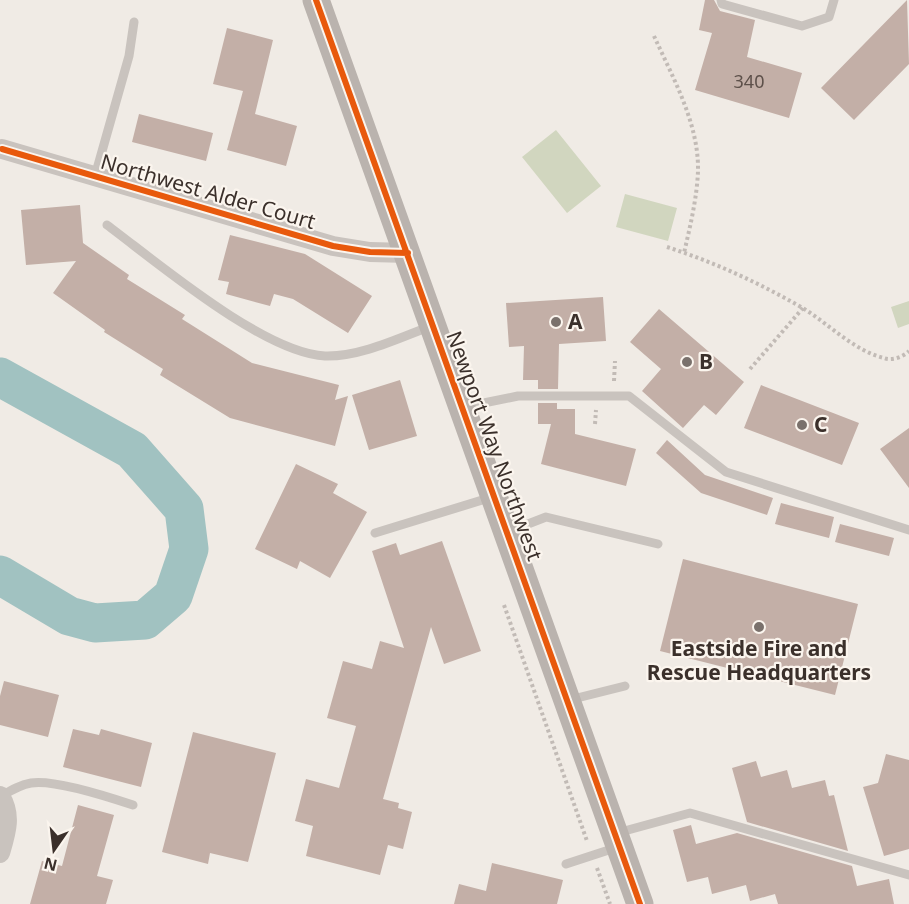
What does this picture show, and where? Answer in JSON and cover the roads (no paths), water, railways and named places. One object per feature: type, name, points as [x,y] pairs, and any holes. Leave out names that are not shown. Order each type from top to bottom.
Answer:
[{"type":"street","name":"Newport Way Northwest","points":[[316,0],[639,904]]},
{"type":"street","name":"Northwest Alder Court","points":[[2,149],[333,246],[370,252],[408,253]]},
{"type":"street","points":[[0,853],[7,830],[1,799]]},
{"type":"lane","points":[[721,0],[722,4],[802,26],[829,17],[834,0]]},
{"type":"lane","points":[[95,176],[129,56],[134,22]]},
{"type":"lane","points":[[107,225],[245,325],[272,341],[303,352],[326,356],[350,353],[433,325]]},
{"type":"lane","points":[[463,407],[518,396],[628,396],[726,472],[909,530]]},
{"type":"lane","points":[[375,533],[494,496]]},
{"type":"lane","points":[[507,531],[546,517],[658,544]]},
{"type":"lane","points":[[567,700],[625,686]]},
{"type":"lane","points":[[1,799],[19,786],[33,783],[51,784],[133,805]]},
{"type":"lane","points":[[566,864],[617,840],[690,813],[909,875]]},
{"type":"waterway","points":[[0,377],[132,450],[184,509],[189,549],[173,596],[145,620],[95,623],[69,616],[0,575]]},
{"type":"place","name":"A","points":[[556,322]]},
{"type":"place","name":"B","points":[[687,362]]},
{"type":"place","name":"C","points":[[802,425]]},
{"type":"place","name":"Eastside Fire and Rescue Headquarters","points":[[759,627]]}]
